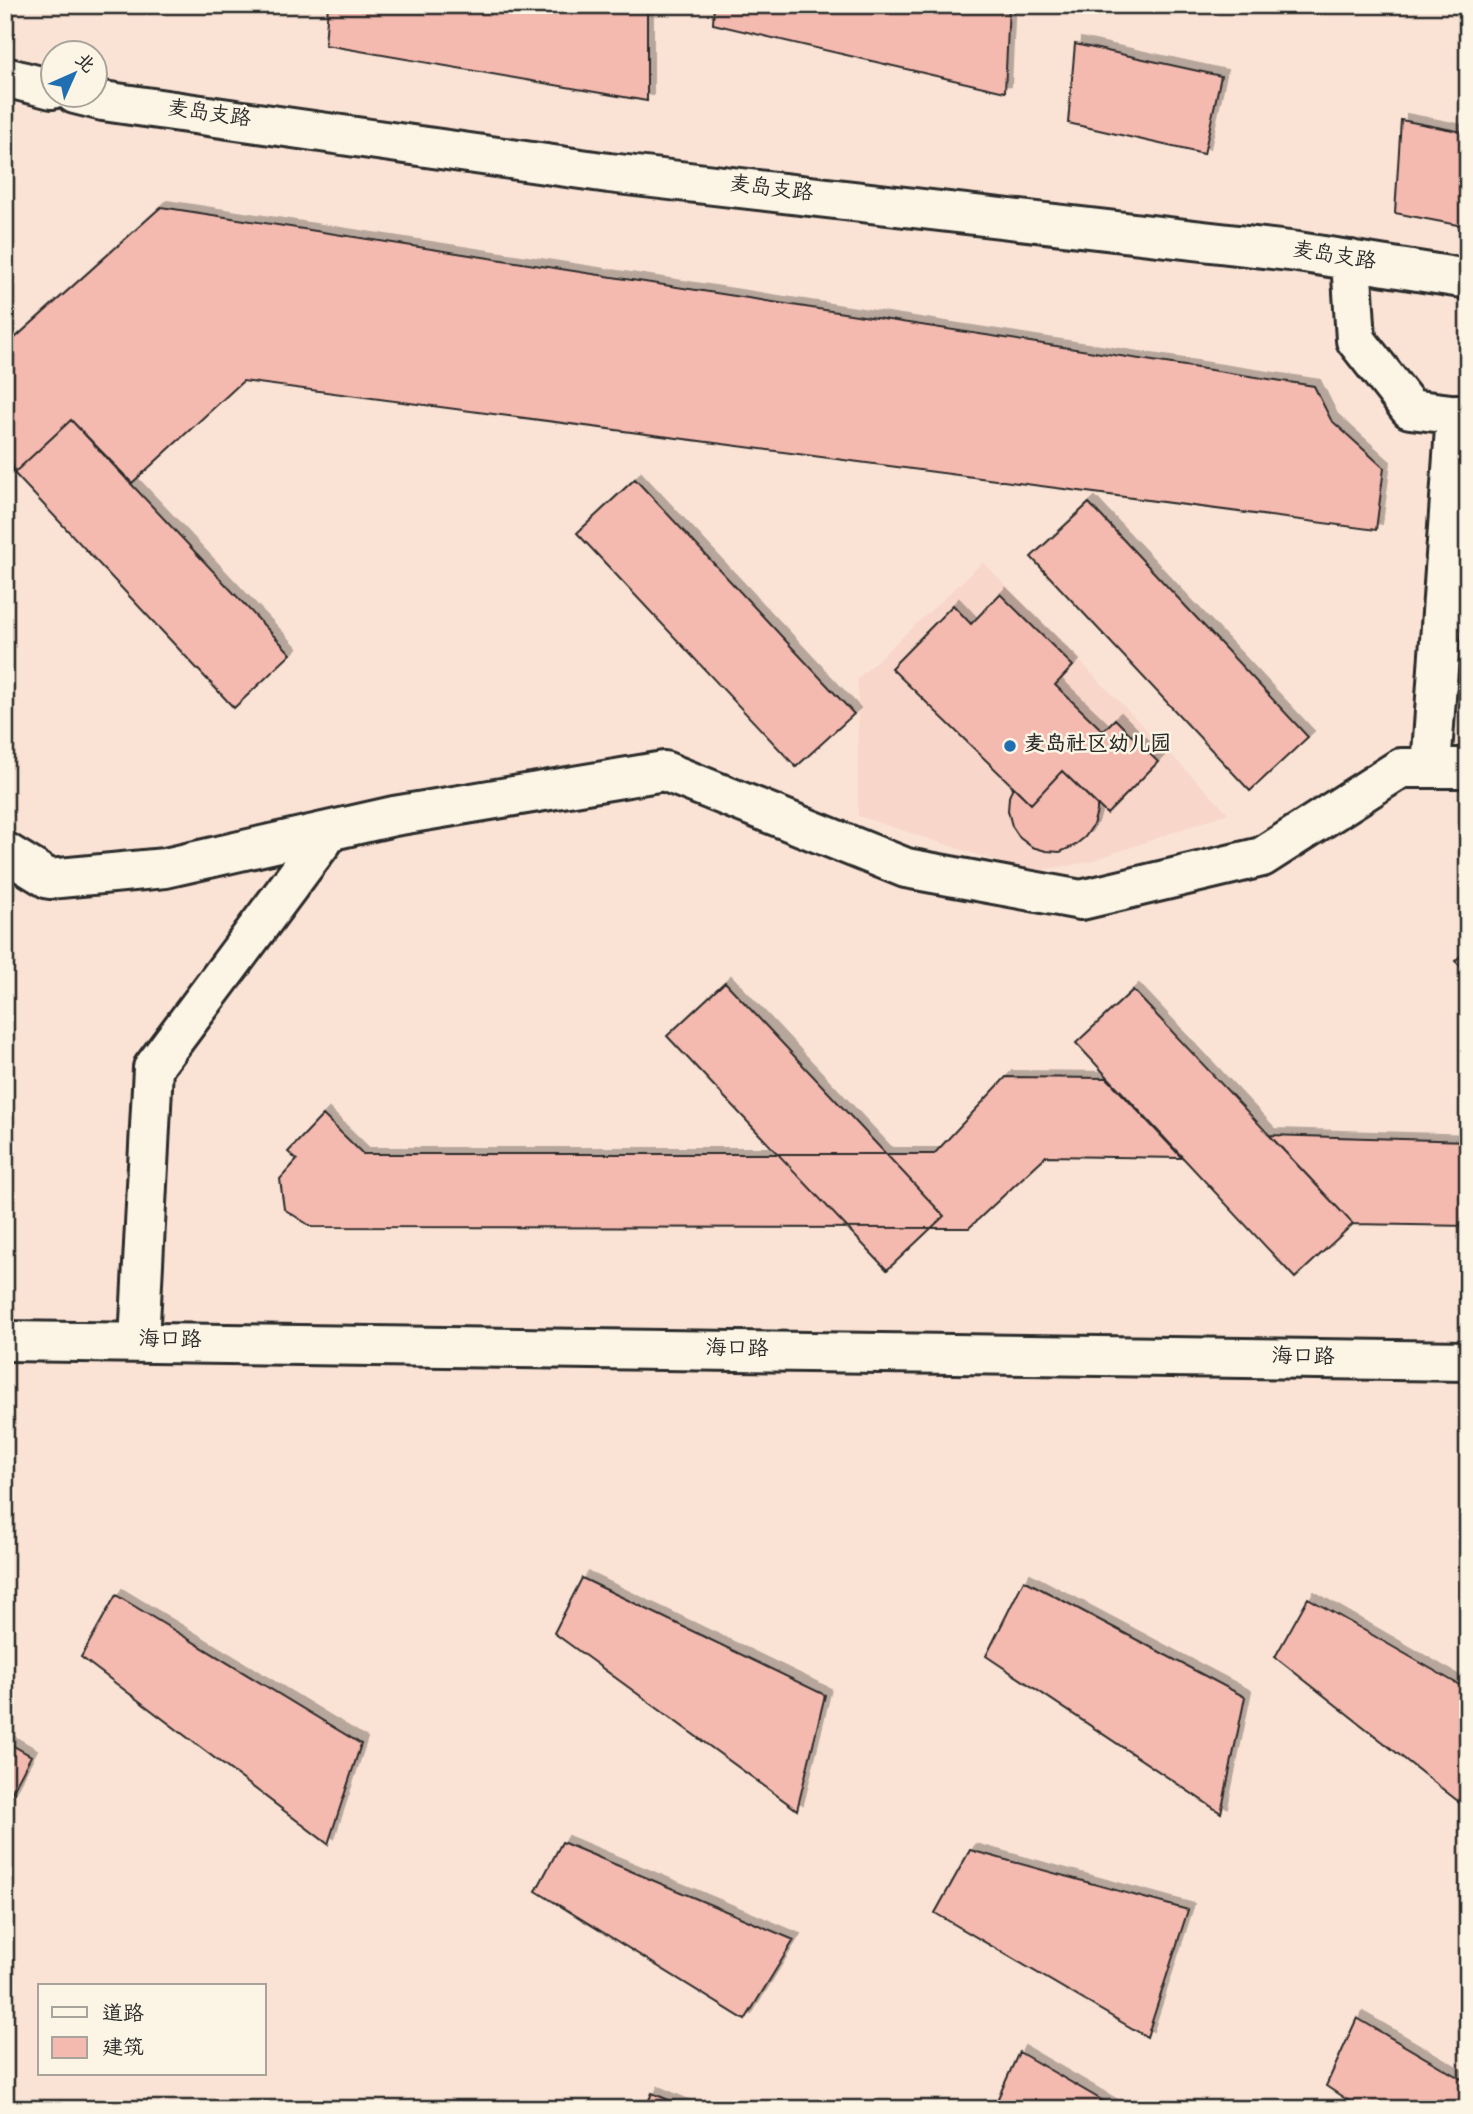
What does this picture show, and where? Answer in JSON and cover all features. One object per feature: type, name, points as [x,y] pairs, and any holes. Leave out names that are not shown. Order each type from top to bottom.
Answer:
[{"type":"street","points":[[5,77],[38,85]]},
{"type":"street","name":"麦岛支路","points":[[108,102],[609,173],[1298,252],[1468,279]]},
{"type":"street","points":[[5,852],[49,879],[164,868],[394,816],[664,771],[906,868],[1081,900],[1262,857],[1401,768],[1449,768],[1462,415],[1410,409],[1356,341],[1351,260]]},
{"type":"street","points":[[139,1342],[153,1068],[330,831]]},
{"type":"street","name":"海口路","points":[[5,1341],[1468,1361]]},
{"type":"shaded area","name":"麦岛社区幼儿园","points":[[983,562],[1228,813],[1089,862],[1030,872],[858,816],[858,678]]},
{"type":"building","points":[[328,5],[388,5],[387,8],[413,5],[647,5],[647,101],[325,45]]},
{"type":"building","points":[[714,5],[1009,5],[1005,92],[713,24]]},
{"type":"building","points":[[1075,44],[1221,76],[1204,154],[1068,123]]},
{"type":"building","points":[[1401,120],[1468,133],[1468,227],[1395,213]]},
{"type":"building","points":[[161,207],[1314,386],[1331,420],[1384,468],[1376,530],[243,381],[132,483],[71,420],[14,473],[5,428],[5,347]]},
{"type":"building","points":[[71,420],[291,654],[234,708],[14,473]]},
{"type":"building","points":[[635,479],[854,714],[796,767],[577,533]]},
{"type":"building","points":[[1089,503],[1308,737],[1250,791],[1031,557]]},
{"type":"building","points":[[1000,594],[1073,666],[1055,685],[1103,731],[1115,719],[1158,762],[1107,814],[1062,771],[1031,804],[891,668],[953,605],[971,624]]},
{"type":"building","points":[[1062,771],[1097,805],[1093,825],[1085,837],[1074,846],[1060,852],[1032,847],[1020,838],[1012,826],[1008,811],[1013,786],[1031,804]]},
{"type":"building","points":[[1468,949],[1468,973],[1455,961]]},
{"type":"building","points":[[725,982],[944,1216],[887,1270],[667,1036]]},
{"type":"building","points":[[1133,990],[1353,1224],[1295,1278],[1076,1043]]},
{"type":"building","points":[[1006,1077],[1107,1078],[1182,1158],[1046,1156],[969,1228],[312,1227],[284,1209],[280,1179],[297,1160],[288,1152],[323,1115],[363,1154],[934,1154]]},
{"type":"building","points":[[1269,1135],[1468,1141],[1468,1226],[1353,1224]]},
{"type":"building","points":[[582,1578],[825,1695],[797,1810],[554,1633]]},
{"type":"building","points":[[1024,1580],[1245,1697],[1221,1813],[986,1656]]},
{"type":"building","points":[[116,1595],[361,1744],[328,1844],[81,1657]]},
{"type":"building","points":[[1308,1598],[1468,1690],[1468,1809],[1275,1657]]},
{"type":"building","points":[[5,1741],[31,1756],[5,1805]]},
{"type":"building","points":[[562,1842],[794,1940],[745,2020],[536,1891]]},
{"type":"building","points":[[970,1850],[1188,1910],[1147,2037],[935,1913]]},
{"type":"building","points":[[1357,2018],[1468,2083],[1468,2109],[1361,2109],[1326,2086]]},
{"type":"building","points":[[1019,2052],[1117,2109],[993,2109]]},
{"type":"building","points":[[652,2093],[690,2109],[645,2109]]},
{"type":"place","name":"麦岛社区幼儿园","points":[[1010,746]]}]
